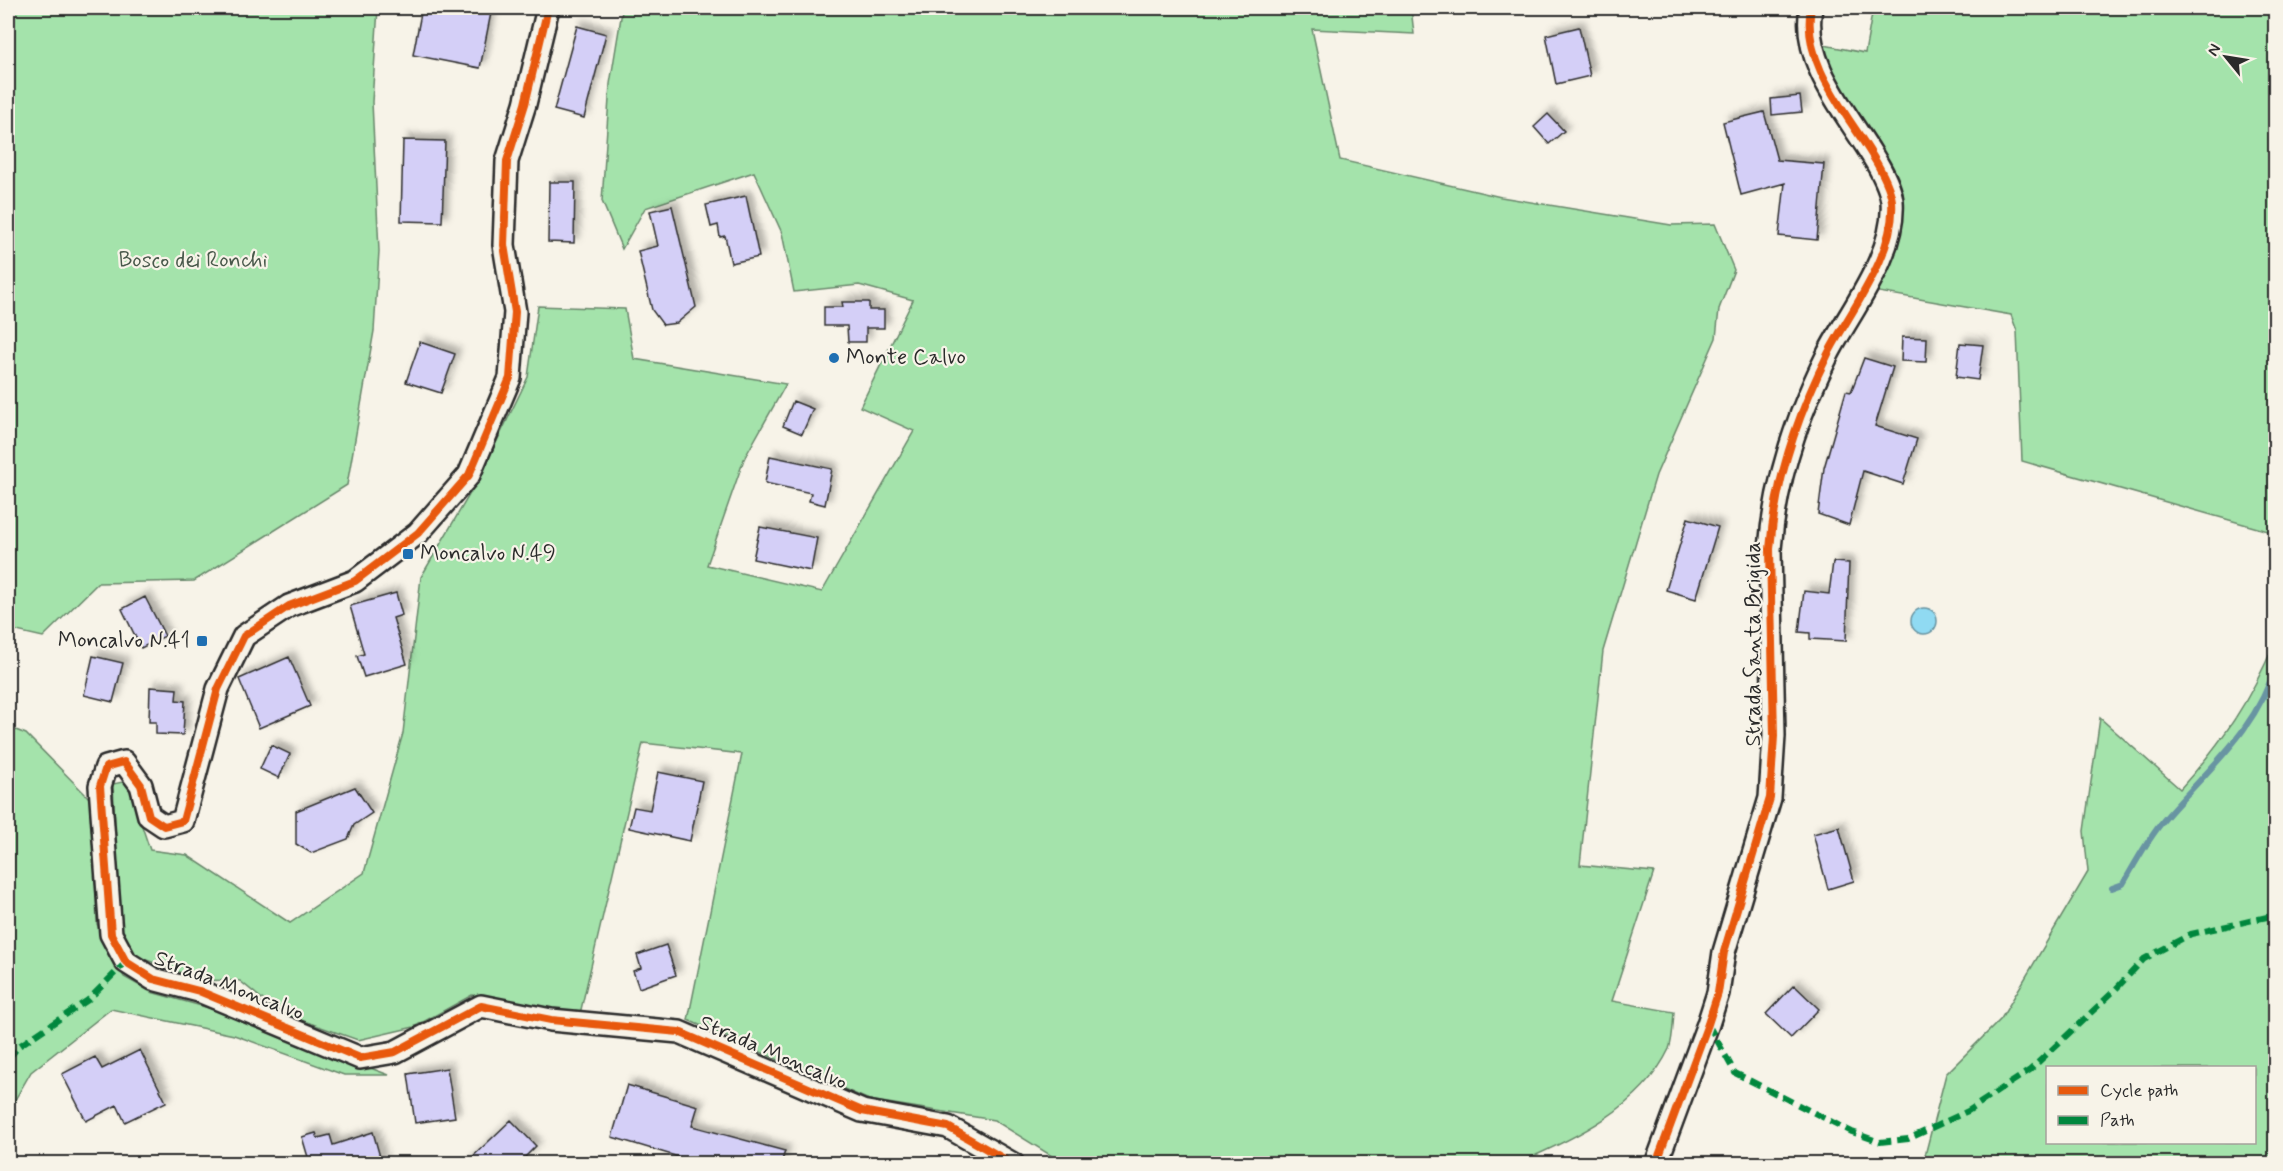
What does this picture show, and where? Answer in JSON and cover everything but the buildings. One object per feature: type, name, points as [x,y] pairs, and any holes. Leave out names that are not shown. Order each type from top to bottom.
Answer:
[{"type":"street","name":"Strada Moncalvo","points":[[548,8],[525,105],[507,161],[504,245],[515,312],[510,378],[469,475],[418,533],[355,581],[289,606],[244,636],[218,689],[183,821],[164,826],[148,816],[141,785],[124,762],[106,767],[100,786],[111,934],[126,962],[153,979],[210,995],[360,1058],[395,1052],[481,1006],[550,1020],[679,1032],[862,1111],[948,1127],[1013,1164]]},
{"type":"street","name":"Strada Santa Brigida","points":[[1656,1164],[1703,1040],[1718,993],[1724,952],[1770,798],[1774,736],[1770,549],[1772,519],[1780,483],[1804,410],[1828,353],[1861,301],[1889,229],[1892,200],[1885,180],[1877,162],[1825,79],[1812,44],[1811,8]]},
{"type":"green space","name":"Bosco dei Ronchi","points":[[8,8],[378,8],[372,102],[379,251],[374,331],[347,485],[194,581],[98,583],[43,637],[8,629]]},
{"type":"green space","points":[[607,8],[1411,8],[1414,34],[1312,29],[1340,160],[1501,197],[1671,225],[1715,224],[1734,270],[1719,309],[1716,338],[1656,475],[1603,651],[1580,865],[1654,872],[1612,1001],[1674,1012],[1672,1036],[1669,1049],[1657,1070],[1624,1105],[1583,1132],[1518,1163],[1063,1163],[994,1120],[869,1100],[688,1020],[742,754],[643,743],[580,1014],[472,995],[414,1027],[358,1040],[278,1012],[240,981],[201,980],[133,955],[120,928],[113,784],[127,781],[150,850],[187,855],[290,923],[364,873],[403,733],[421,577],[479,478],[528,377],[538,306],[625,309],[634,359],[786,384],[744,459],[707,565],[822,592],[914,431],[860,407],[913,300],[859,285],[794,292],[782,233],[754,172],[645,208],[622,249],[602,201],[610,84],[622,11]]},
{"type":"green space","points":[[1873,8],[2275,8],[2275,533],[2022,461],[2017,331],[2011,315],[1873,291],[1901,196],[1830,75],[1819,44],[1865,53]]},
{"type":"green space","points":[[2275,642],[2275,1163],[1923,1163],[1946,1074],[2001,1019],[2088,872],[2084,831],[2100,718],[2180,789],[2222,737],[2256,683]]},
{"type":"green space","points":[[8,727],[26,734],[92,801],[97,924],[124,977],[151,992],[216,1010],[389,1075],[344,1075],[234,1035],[111,1009],[31,1072],[8,1112]]},
{"type":"water","points":[[1924,608],[1933,612],[1937,621],[1933,630],[1924,634],[1915,630],[1911,621],[1915,612]]},
{"type":"waterway","points":[[2112,888],[2123,884],[2162,822],[2232,745],[2258,708],[2276,664]]},
{"type":"marked path","points":[[1708,1024],[1735,1073],[1852,1132],[1880,1142],[1908,1139],[1968,1111],[2030,1070],[2114,991],[2144,959],[2191,934],[2276,915]]},
{"type":"marked path","points":[[8,1059],[19,1046],[88,1000],[126,962]]},
{"type":"cycle path","points":[[548,8],[525,104],[507,161],[504,245],[515,312],[510,378],[469,475],[418,533],[355,581],[289,606],[244,636],[218,689],[183,821],[164,826],[149,816],[141,785],[124,762],[106,767],[100,786],[111,934],[126,962],[153,979],[199,991],[360,1058],[395,1052],[481,1006],[551,1020],[679,1032],[862,1111],[948,1127],[1013,1164]]},
{"type":"cycle path","points":[[1656,1164],[1718,993],[1724,952],[1770,798],[1774,736],[1770,549],[1783,474],[1807,400],[1828,354],[1880,261],[1891,221],[1892,201],[1884,177],[1828,86],[1819,67],[1810,28],[1811,8]]},
{"type":"place","name":"Monte Calvo","points":[[834,358]]},
{"type":"place","name":"Moncalvo N.49","points":[[408,554]]},
{"type":"place","name":"Moncalvo N.41","points":[[202,641]]}]
